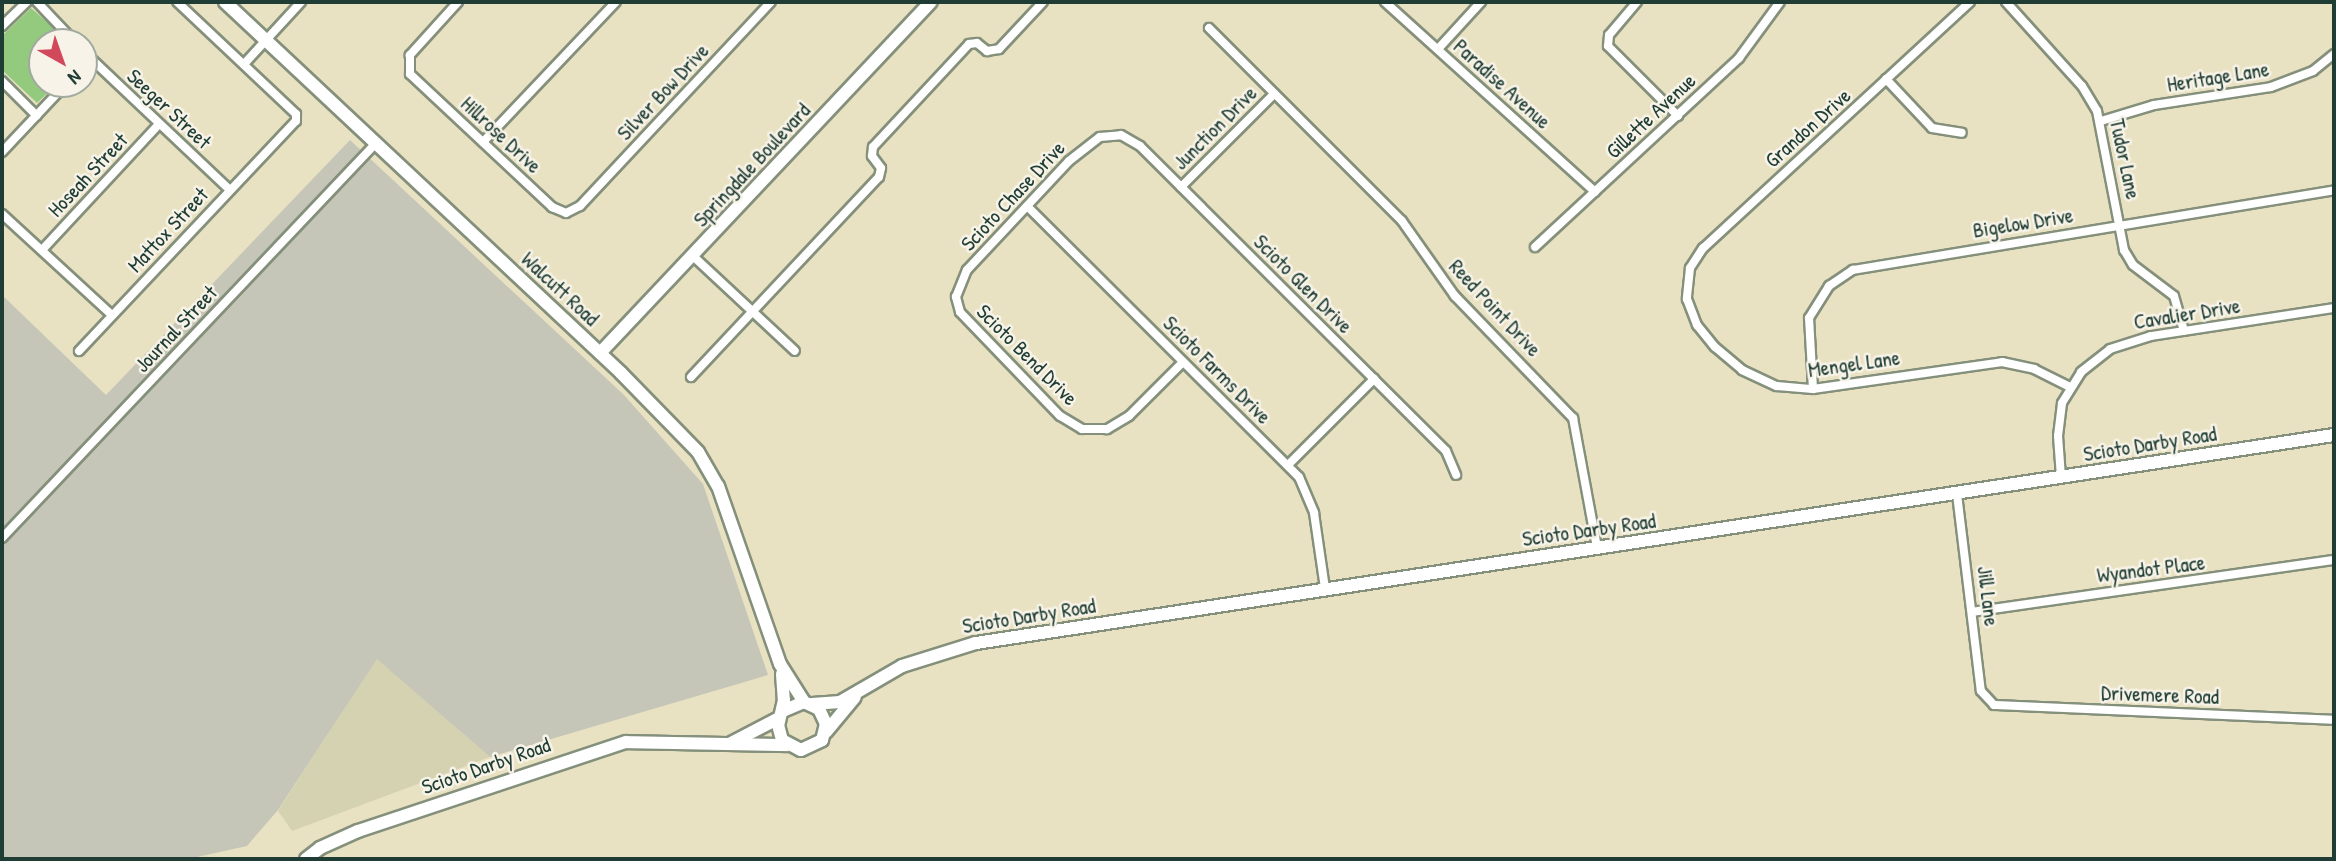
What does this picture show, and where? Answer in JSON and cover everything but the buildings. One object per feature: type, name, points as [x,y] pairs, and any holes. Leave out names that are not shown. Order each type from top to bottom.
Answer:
[{"type":"main road","name":"Walcutt Road","points":[[225,2],[600,353],[698,453],[710,470],[780,664],[808,703]]},
{"type":"main road","name":"Springdale Boulevard","points":[[600,353],[931,2]]},
{"type":"main road","name":"Scioto Darby Road","points":[[808,703],[827,705],[859,692],[902,666],[948,649],[1325,588],[2334,435]]},
{"type":"main road","name":"Walcutt Road","points":[[780,664],[781,715]]},
{"type":"main road","name":"Scioto Darby Road","points":[[826,732],[859,692]]},
{"type":"main road","points":[[728,744],[781,715],[808,703],[824,716],[826,732],[809,750],[787,745],[779,733],[781,715]]},
{"type":"main road","name":"Scioto Darby Road","points":[[306,859],[320,848],[358,831],[625,742],[649,739],[787,745]]},
{"type":"street","points":[[2,26],[27,2]]},
{"type":"street","points":[[37,2],[62,28]]},
{"type":"street","points":[[177,2],[244,64],[301,2]]},
{"type":"street","name":"Hillrose Drive","points":[[458,2],[410,55],[407,64],[410,74],[558,212],[574,211],[580,206]]},
{"type":"street","points":[[483,142],[616,2]]},
{"type":"street","name":"Silver Bow Drive","points":[[580,206],[771,2]]},
{"type":"street","points":[[691,377],[879,177],[881,168],[872,156],[873,147],[969,44],[999,49],[1043,2]]},
{"type":"street","name":"Paradise Avenue","points":[[1385,2],[1595,192]]},
{"type":"street","points":[[1437,49],[1481,2]]},
{"type":"street","points":[[1637,2],[1609,35],[1608,46],[1678,116]]},
{"type":"street","name":"Gillette Avenue","points":[[1535,247],[1739,58],[1780,2]]},
{"type":"street","name":"Grandon Drive","points":[[1686,290],[1690,268],[1703,248],[1970,2]]},
{"type":"street","name":"Tudor Lane","points":[[2006,2],[2082,86],[2101,121],[2127,257],[2174,296],[2185,331]]},
{"type":"street","name":"Reed Point Drive","points":[[1209,27],[1402,221],[1455,296],[1573,418],[1597,548]]},
{"type":"street","name":"Heritage Lane","points":[[2101,121],[2154,105],[2271,87],[2313,72],[2334,54]]},
{"type":"street","name":"Mattox Street","points":[[79,351],[283,134],[296,114],[244,64]]},
{"type":"street","name":"Seeger Street","points":[[98,69],[230,190]]},
{"type":"street","points":[[1886,79],[1932,128],[1962,133]]},
{"type":"street","points":[[2,81],[37,116]]},
{"type":"street","name":"Junction Drive","points":[[1181,187],[1274,94]]},
{"type":"street","points":[[2,152],[53,98]]},
{"type":"street","name":"Hoseah Street","points":[[42,250],[159,124]]},
{"type":"street","name":"Scioto Glen Drive","points":[[1112,134],[1135,142],[1181,187],[1446,451],[1456,475]]},
{"type":"street","name":"Scioto Chase Drive","points":[[957,297],[967,270],[1027,206],[1091,141],[1112,134]]},
{"type":"street","name":"Journal Street","points":[[2,538],[376,143]]},
{"type":"street","name":"Bigelow Drive","points":[[1813,389],[1809,318],[1821,296],[1840,276],[1886,262],[2334,190]]},
{"type":"street","name":"Scioto Farms Drive","points":[[1027,206],[1288,465],[1304,485],[1314,513],[1325,588]]},
{"type":"street","points":[[2,214],[112,315]]},
{"type":"street","points":[[693,256],[795,351]]},
{"type":"street","name":"Mengel Lane","points":[[1686,290],[1697,325],[1729,360],[1759,380],[1813,389],[2001,362],[2034,369],[2070,387]]},
{"type":"street","name":"Scioto Bend Drive","points":[[957,297],[968,324],[1060,416],[1082,429],[1107,429],[1129,416],[1183,362]]},
{"type":"street","name":"Cavalier Drive","points":[[2061,477],[2059,416],[2070,387],[2088,365],[2110,348],[2185,331],[2334,308]]},
{"type":"street","points":[[1288,465],[1374,379]]},
{"type":"street","name":"Jill Lane","points":[[1957,494],[1979,681],[1987,700]]},
{"type":"street","name":"Wyandot Place","points":[[1972,612],[2334,560]]},
{"type":"street","name":"Drivemere Road","points":[[1987,700],[2004,707],[2334,720]]},
{"type":"shaded area","points":[[350,140],[624,395],[703,484],[768,675],[490,757],[377,659],[278,810],[247,846],[188,859],[2,859],[2,295],[106,395]]},
{"type":"shaded area","points":[[377,658],[490,757],[292,831],[278,811]]},
{"type":"green space","points":[[31,8],[54,28],[28,28],[28,95],[2,70],[2,36]]}]
